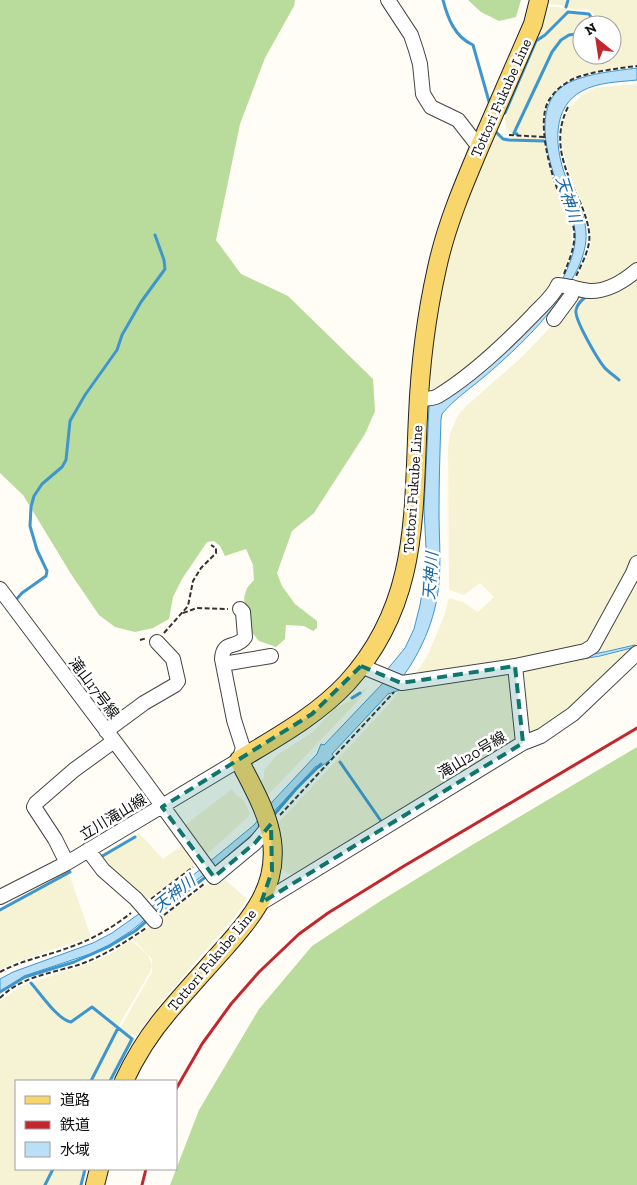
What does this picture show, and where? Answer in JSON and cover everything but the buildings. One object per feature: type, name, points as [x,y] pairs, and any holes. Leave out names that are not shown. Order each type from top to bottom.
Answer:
[{"type":"main road","name":"Tottori Fukube Line","points":[[124,1080],[138,1053],[158,1025],[240,930],[261,903],[269,883],[273,860],[269,825],[262,806],[239,760],[312,714],[336,694],[361,666],[390,619],[404,580],[413,524],[422,347],[437,266],[458,196],[533,24],[539,0]]},
{"type":"main road","points":[[95,1185],[99,1170]]},
{"type":"street","points":[[388,0],[410,35],[420,64],[423,94],[431,106],[458,120],[479,147]]},
{"type":"street","points":[[419,399],[436,397],[488,358],[511,338],[556,290],[565,286],[591,291],[598,290],[615,285],[637,270]]},
{"type":"street","points":[[554,319],[571,296],[565,286]]},
{"type":"street","points":[[361,666],[401,683],[515,666],[585,651],[594,646],[637,563]]},
{"type":"street","name":"滝山17号線","points":[[0,589],[214,877]]},
{"type":"street","points":[[239,760],[243,748],[234,720],[223,664],[223,651],[226,647],[241,642],[245,637],[243,612],[240,610]]},
{"type":"street","points":[[67,863],[55,838],[34,807],[36,803],[74,770],[144,703],[175,685],[178,681],[173,659],[157,642]]},
{"type":"street","points":[[241,642],[245,660]]},
{"type":"street","points":[[523,743],[541,736],[573,714],[637,653]]},
{"type":"street","points":[[223,664],[271,656]]},
{"type":"street","name":"滝山20号線","points":[[261,903],[523,743],[515,666]]},
{"type":"street","name":"立川滝山線","points":[[0,897],[67,863],[239,760]]},
{"type":"street","points":[[214,877],[255,844],[269,825]]},
{"type":"street","points":[[88,850],[103,870],[155,920]]},
{"type":"path","points":[[565,286],[574,245],[574,228],[558,193],[550,165],[544,137],[545,110],[548,101],[564,84],[582,76],[637,66]]},
{"type":"path","points":[[565,286],[589,243],[585,214],[565,170],[560,144],[560,130],[568,107]]},
{"type":"path","points":[[509,135],[544,137]]},
{"type":"path","points":[[157,642],[183,613],[190,599],[194,579],[201,568],[216,553],[216,548],[211,545]]},
{"type":"path","points":[[183,613],[197,608],[240,610]]},
{"type":"path","points":[[269,825],[334,759],[401,683]]},
{"type":"path","points":[[0,972],[16,963],[72,947],[91,939],[160,894],[201,861]]},
{"type":"path","points":[[0,998],[19,984],[83,963],[108,952],[130,939],[214,877]]},
{"type":"highlighted area","points":[[361,666],[401,683],[515,666],[523,743],[261,903],[272,871],[271,824],[255,843],[214,877],[162,807],[312,714]]},
{"type":"shaded area","points":[[548,0],[637,0],[637,65],[580,75],[563,83],[546,102],[542,136],[517,136],[509,132],[506,127],[504,112],[539,33],[547,7],[558,7],[575,12],[585,11],[592,15],[572,15],[572,65],[622,65],[622,15],[594,15],[586,9],[572,9],[561,5],[548,4]]},
{"type":"shaded area","points":[[637,84],[637,267],[607,285],[574,285],[586,260],[591,244],[590,228],[587,213],[569,174],[561,140],[563,123],[570,107],[582,95],[594,88]]},
{"type":"shaded area","points":[[500,117],[501,124],[497,132],[505,137],[544,138],[548,164],[554,184],[571,223],[572,245],[567,264],[559,278],[522,324],[433,393],[431,389],[430,351],[446,260],[457,221]]},
{"type":"shaded area","points":[[637,273],[637,552],[630,569],[591,637],[586,643],[572,651],[412,679],[428,655],[444,616],[449,598],[463,602],[478,612],[494,597],[480,583],[464,595],[449,590],[448,447],[450,434],[458,415],[523,356],[558,319],[577,293]]},
{"type":"shaded area","points":[[637,578],[637,647],[601,685],[537,732],[528,733],[520,673],[525,666],[595,652]]},
{"type":"shaded area","points":[[511,668],[517,740],[297,877],[282,870],[282,844],[279,822],[389,704],[402,686]]},
{"type":"shaded area","points":[[368,687],[356,703],[267,796],[261,785],[261,780],[264,778],[264,770],[277,755],[313,732],[334,709],[351,700],[351,698]]},
{"type":"shaded area","points":[[232,789],[236,795],[243,799],[250,813],[248,817],[204,857],[181,828]]},
{"type":"shaded area","points":[[139,833],[163,859],[185,843],[198,862],[144,902],[96,857]]},
{"type":"shaded area","points":[[68,871],[91,937],[16,962],[0,970],[0,908]]},
{"type":"shaded area","points":[[220,875],[247,899],[237,914],[168,994],[136,1036],[131,1035],[135,1038],[112,1080],[15,1080],[15,1170],[86,1170],[83,1185],[0,1185],[0,1001],[23,985],[93,962],[110,954],[131,940],[148,955],[152,966],[152,959],[133,939]],"holes":[[[152,966],[152,972],[120,1028],[118,1027]]]},
{"type":"green space","points":[[0,0],[295,0],[294,6],[265,58],[240,124],[216,240],[241,274],[288,296],[373,379],[375,411],[365,434],[314,513],[292,531],[277,573],[282,586],[295,604],[317,621],[317,628],[313,631],[304,626],[286,625],[285,639],[276,647],[259,641],[248,628],[244,598],[247,588],[254,580],[253,565],[246,549],[225,556],[220,546],[214,541],[207,542],[182,579],[173,597],[169,619],[153,628],[135,632],[115,627],[99,615],[71,574],[23,495],[0,473]]},
{"type":"green space","points":[[468,0],[521,0],[516,17],[499,21],[481,12]]},
{"type":"green space","points":[[637,747],[637,1185],[170,1185],[176,1170],[178,1170],[178,1164],[199,1110],[259,1009],[312,946],[382,900]]},
{"type":"water","points":[[637,68],[637,80],[602,84],[582,91],[572,98],[565,107],[561,117],[558,127],[558,139],[561,161],[583,216],[586,232],[583,255],[569,284],[537,327],[512,352],[442,414],[439,488],[440,565],[437,597],[426,636],[413,661],[397,684],[516,668],[576,658],[635,645],[635,647],[600,656],[406,688],[388,694],[332,754],[334,757],[319,768],[316,766],[255,832],[213,868],[131,931],[90,954],[24,976],[0,992],[0,979],[13,972],[93,943],[112,933],[150,908],[197,872],[254,825],[273,801],[317,754],[321,744],[324,745],[384,682],[386,671],[405,648],[414,629],[427,566],[424,509],[429,406],[448,392],[561,282],[572,257],[575,244],[574,225],[554,176],[547,146],[546,116],[550,102],[558,91],[570,82],[586,76]]},
{"type":"waterway","points":[[443,0],[453,27],[461,37],[473,45],[490,105]]},
{"type":"waterway","points":[[566,7],[568,0]]},
{"type":"waterway","points":[[505,113],[536,41],[545,35],[568,12],[590,15]]},
{"type":"waterway","points":[[517,134],[514,133],[552,52],[561,40],[572,35]]},
{"type":"waterway","points":[[494,130],[503,139],[544,141]]},
{"type":"waterway","points":[[15,601],[22,593],[46,576],[47,571],[37,550],[30,526],[31,507],[34,496],[42,484],[62,467],[66,460],[70,421],[85,395],[117,350],[122,335],[141,302],[165,269],[164,260],[155,235]]},
{"type":"waterway","points":[[588,295],[580,301],[576,315],[601,362],[619,380]]},
{"type":"waterway","points":[[352,698],[360,693]]},
{"type":"waterway","points":[[340,762],[381,821]]},
{"type":"waterway","name":"天神川","points":[[273,816],[321,764]]},
{"type":"waterway","points":[[99,858],[135,837]]},
{"type":"waterway","points":[[0,910],[70,872]]},
{"type":"waterway","points":[[154,916],[207,876]]},
{"type":"waterway","points":[[0,992],[25,977],[74,962],[108,947],[135,931],[149,919]]},
{"type":"waterway","points":[[31,983],[55,1011],[66,1020],[71,1022],[92,1007],[132,1039],[111,1080]]},
{"type":"waterway","points":[[92,1080],[118,1028]]},
{"type":"waterway","points":[[45,1185],[52,1170]]},
{"type":"waterway","points":[[81,1185],[85,1170]]},
{"type":"railway","points":[[178,1086],[202,1044],[231,1004],[259,972],[299,934],[328,913],[404,866],[637,728]]},
{"type":"railway","points":[[142,1185],[146,1170]]}]
